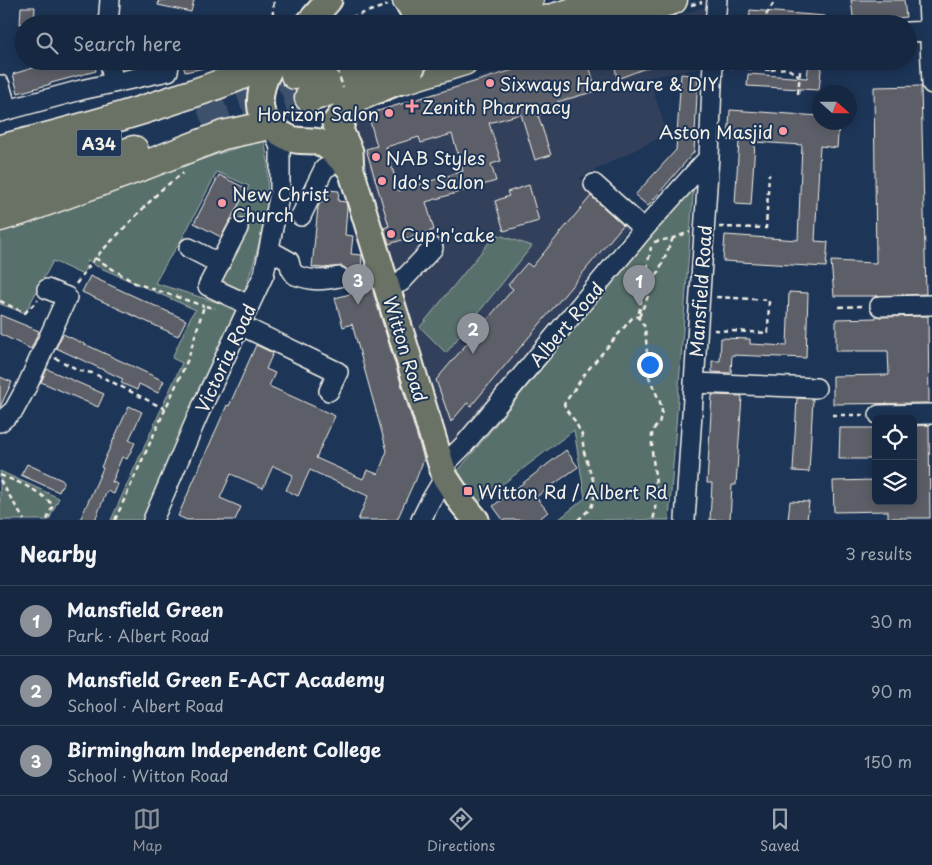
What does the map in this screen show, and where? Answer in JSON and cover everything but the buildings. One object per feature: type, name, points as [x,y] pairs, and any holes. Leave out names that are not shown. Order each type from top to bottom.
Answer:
[{"type":"highway","points":[[408,9],[446,11],[491,0]]},
{"type":"highway","points":[[482,15],[529,0]]},
{"type":"highway","points":[[563,15],[615,0]]},
{"type":"highway","points":[[630,15],[678,4]]},
{"type":"highway","points":[[0,149],[139,112],[208,89],[255,70]]},
{"type":"highway","points":[[293,78],[313,70]]},
{"type":"highway","points":[[293,78],[387,70]]},
{"type":"highway","name":"A34","points":[[0,170],[200,118],[11,190]]},
{"type":"highway","points":[[0,217],[117,176],[223,135],[272,127]]},
{"type":"main road","points":[[316,15],[329,0]]},
{"type":"main road","points":[[268,70],[260,100],[264,118],[272,127],[289,138],[319,142],[332,151],[346,165]]},
{"type":"main road","points":[[274,70],[293,78]]},
{"type":"main road","points":[[302,141],[331,129],[344,99],[356,99],[407,70]]},
{"type":"main road","name":"Witton Road","points":[[344,99],[340,130],[350,152],[346,165],[387,288],[443,472],[462,503],[476,520]]},
{"type":"street","points":[[109,15],[110,0]]},
{"type":"street","points":[[716,15],[717,0]]},
{"type":"street","points":[[928,0],[932,84]]},
{"type":"street","points":[[917,32],[929,31]]},
{"type":"street","points":[[112,70],[114,83]]},
{"type":"street","points":[[0,85],[4,111],[114,83],[156,70]]},
{"type":"street","name":"Mansfield Road","points":[[685,520],[709,157],[713,70]]},
{"type":"street","name":"Victoria Road","points":[[272,127],[280,148],[280,192]]},
{"type":"street","name":"Victoria Road","points":[[153,520],[199,413],[264,274],[280,192],[294,154],[302,141]]},
{"type":"street","name":"Albert Road","points":[[421,520],[443,472],[469,439],[648,236],[709,157]]},
{"type":"street","points":[[301,216],[324,170],[346,165]]},
{"type":"street","points":[[594,184],[648,236]]},
{"type":"street","points":[[238,228],[208,286],[245,314],[338,372],[329,391]]},
{"type":"street","points":[[189,248],[220,264]]},
{"type":"street","points":[[387,288],[401,282],[433,248]]},
{"type":"street","points":[[269,250],[289,261],[295,275],[319,281],[339,277]]},
{"type":"street","points":[[0,422],[14,410],[27,386],[67,297],[47,289]]},
{"type":"street","points":[[880,306],[932,305]]},
{"type":"street","points":[[694,383],[816,388]]},
{"type":"street","points":[[879,415],[932,414]]},
{"type":"path","points":[[273,15],[274,0]]},
{"type":"path","points":[[678,4],[708,0]]},
{"type":"path","points":[[766,15],[774,2],[773,0]]},
{"type":"path","points":[[378,15],[408,9]]},
{"type":"path","points":[[338,70],[344,99]]},
{"type":"path","points":[[790,70],[800,76]]},
{"type":"path","points":[[798,94],[800,70]]},
{"type":"path","points":[[67,297],[95,258],[160,190],[190,168]]},
{"type":"path","points":[[704,227],[766,228],[768,174]]},
{"type":"path","points":[[648,236],[638,317],[645,326],[649,377],[662,411],[659,423],[652,431],[652,451],[656,484],[653,520]]},
{"type":"path","points":[[638,317],[673,238]]},
{"type":"path","points":[[95,258],[136,283],[204,306],[245,314]]},
{"type":"path","points":[[0,301],[25,313],[47,289]]},
{"type":"path","points":[[698,330],[768,333],[769,300],[699,296]]},
{"type":"path","points":[[115,520],[188,359],[204,306]]},
{"type":"path","points":[[839,307],[880,306]]},
{"type":"path","points":[[578,520],[591,508],[594,498],[594,483],[584,452],[582,435],[564,404],[587,371],[633,317],[638,317]]},
{"type":"path","points":[[42,352],[81,371],[106,378],[165,409]]},
{"type":"path","points":[[832,415],[872,415]]},
{"type":"path","points":[[0,475],[19,482],[43,495],[53,505],[47,520]]},
{"type":"path","points":[[0,480],[24,520]]},
{"type":"shaded area","points":[[705,7],[704,15],[680,15]]},
{"type":"shaded area","points":[[506,70],[693,70],[649,77],[667,134],[579,178],[631,224],[451,445],[389,248],[354,118]]},
{"type":"green space","points":[[264,139],[268,161],[267,213],[244,292],[222,285],[222,278],[249,223],[233,216],[249,186],[217,172],[181,241],[155,283],[242,310],[143,520],[111,520],[182,363],[172,358],[192,314],[196,310],[94,265],[88,260],[83,275],[53,261],[25,313],[0,304],[0,228]]},
{"type":"green space","points":[[694,182],[669,520],[558,520],[585,498],[574,430],[479,502],[457,472]]},
{"type":"green space","points":[[496,234],[532,246],[446,353],[420,327]]},
{"type":"green space","points":[[0,471],[59,498],[49,520],[0,520]]},
{"type":"tunnel","points":[[197,109],[295,75]]},
{"type":"tunnel","points":[[204,127],[309,98]]},
{"type":"place","name":"Sixways Hardware & DIY","points":[[490,83]]},
{"type":"place","name":"Zenith Pharmacy","points":[[412,106]]},
{"type":"place","name":"Horizon Salon","points":[[389,113]]},
{"type":"place","name":"Aston Masjid","points":[[783,131]]},
{"type":"place","name":"NAB Styles","points":[[376,157]]},
{"type":"place","name":"Ido's Salon","points":[[382,181]]},
{"type":"place","name":"New Christ Church","points":[[222,203]]},
{"type":"place","name":"Cup'n'cake","points":[[391,234]]},
{"type":"place","name":"Birmingham Independent College","points":[[358,305]]},
{"type":"place","name":"Mansfield Green","points":[[639,306]]},
{"type":"place","name":"Mansfield Green E-ACT Academy","points":[[473,354]]},
{"type":"place","name":"Witton Rd / Albert Rd","points":[[468,491]]}]
